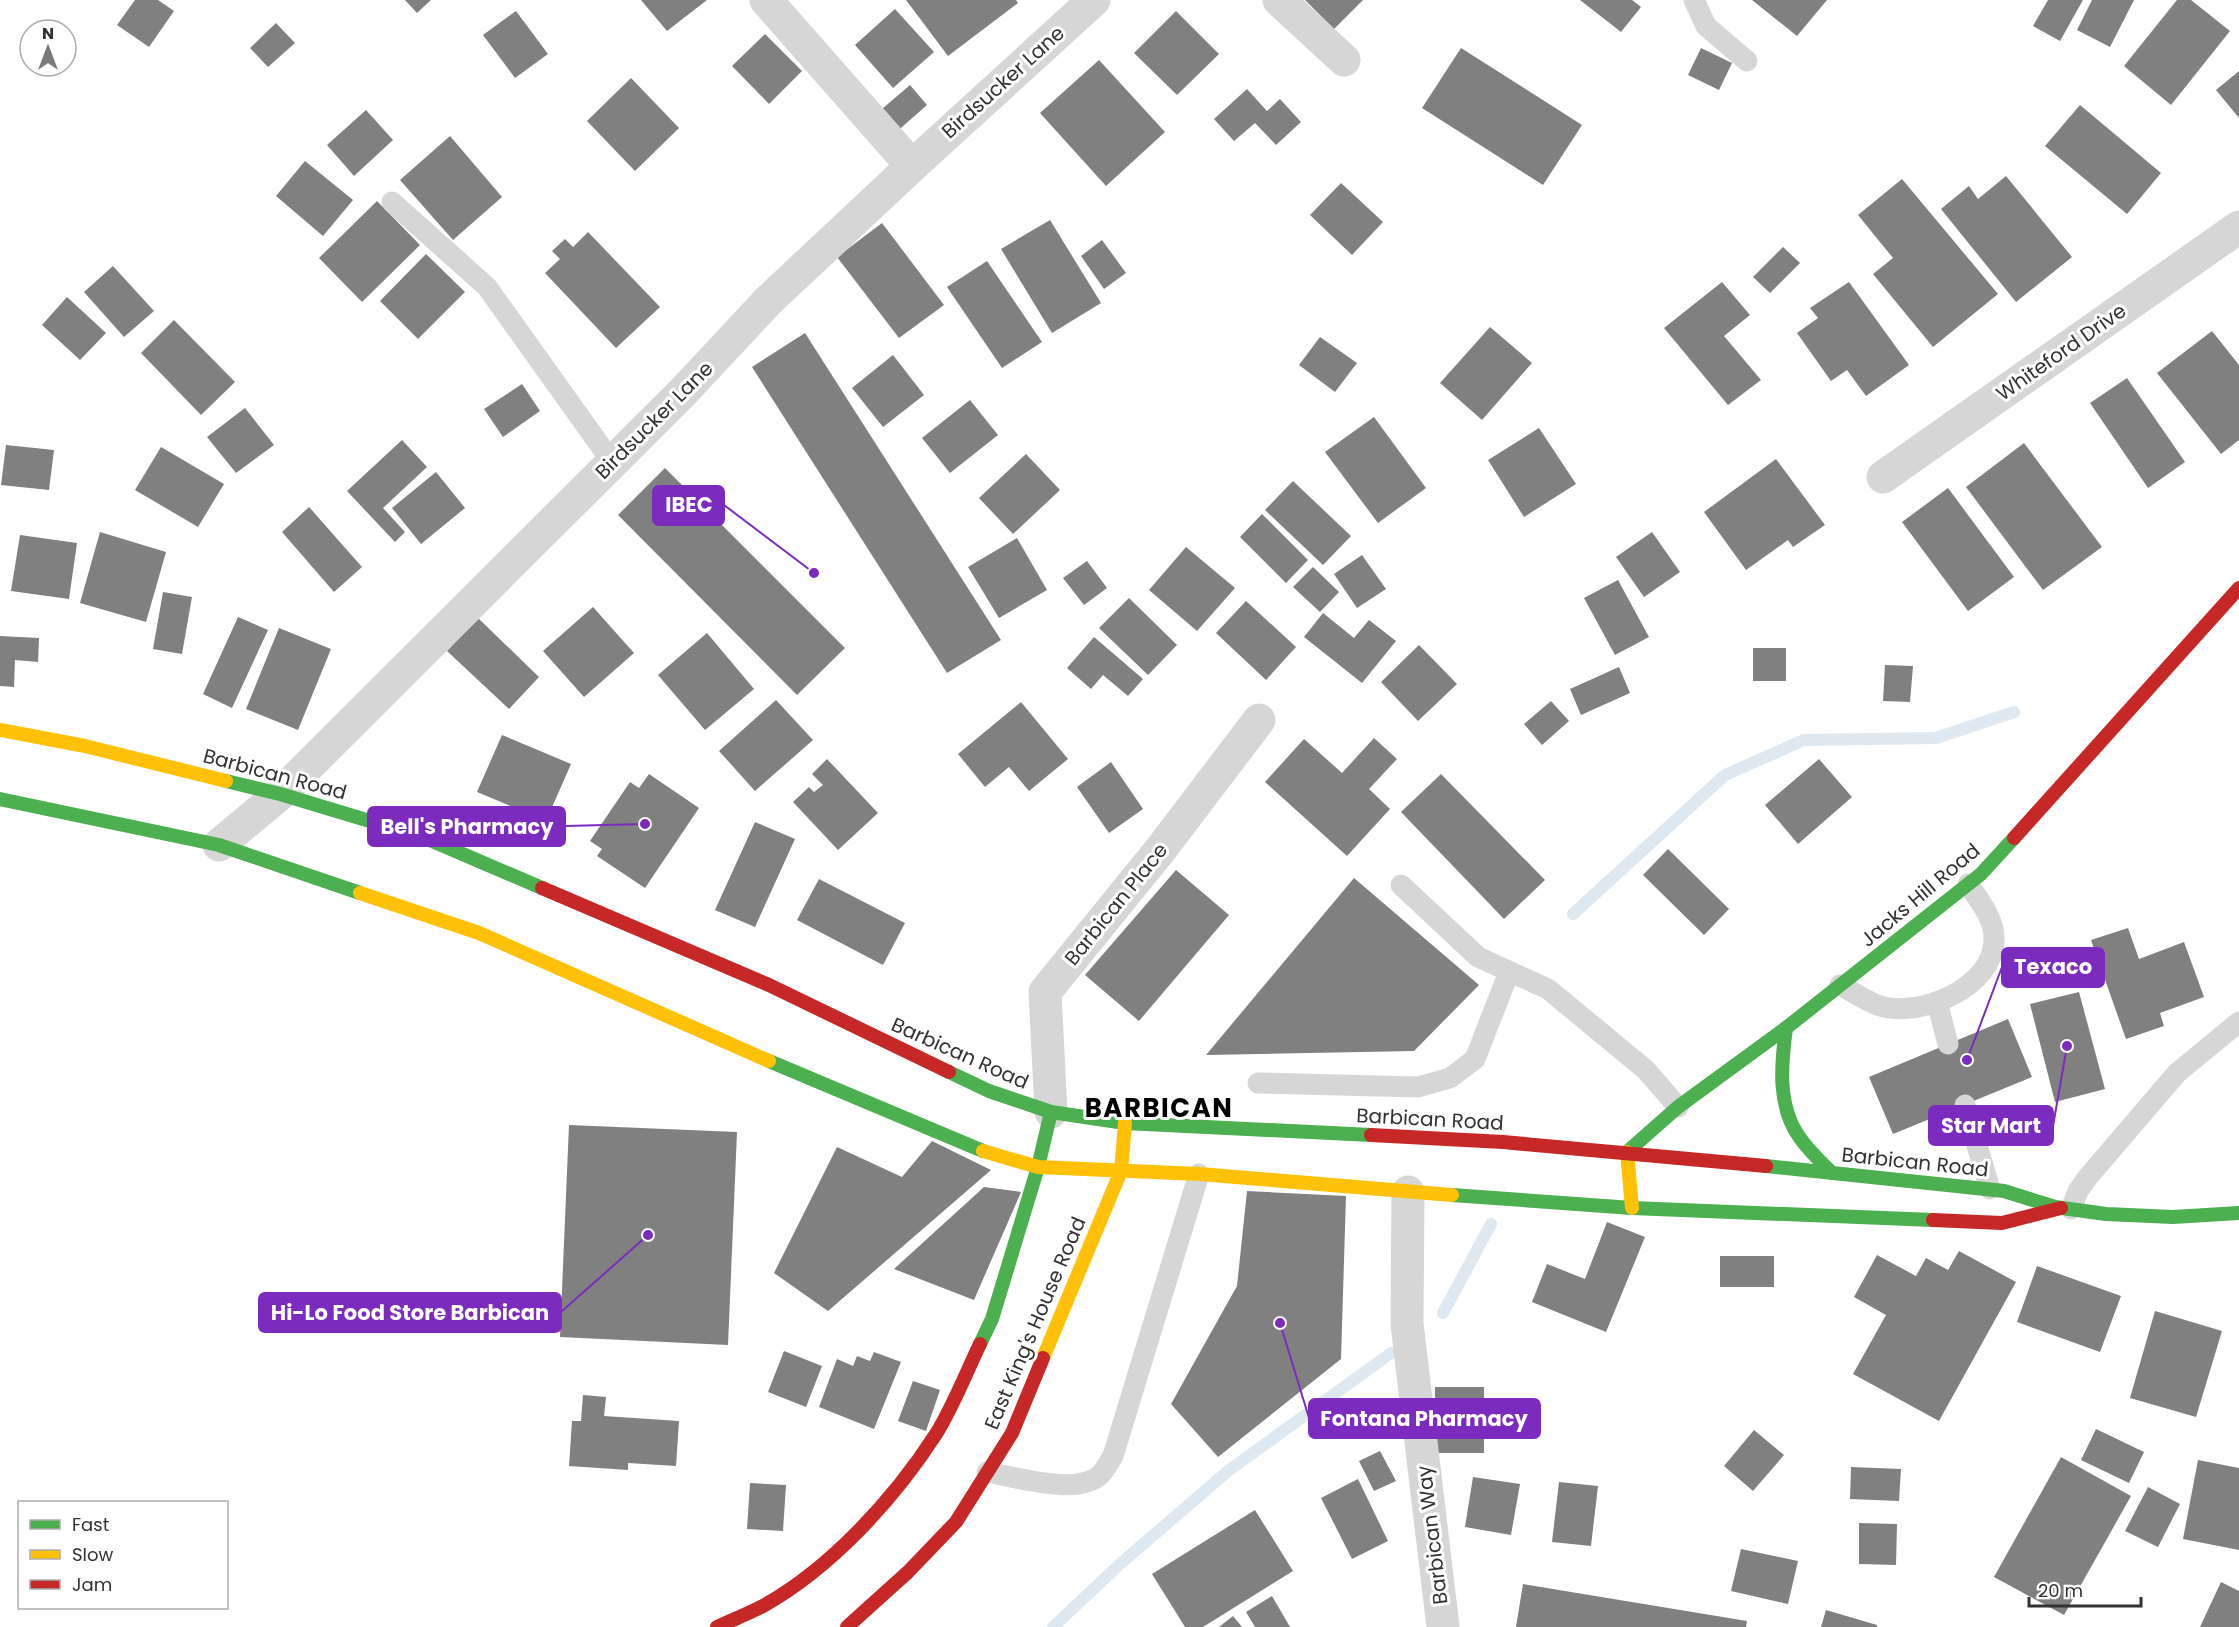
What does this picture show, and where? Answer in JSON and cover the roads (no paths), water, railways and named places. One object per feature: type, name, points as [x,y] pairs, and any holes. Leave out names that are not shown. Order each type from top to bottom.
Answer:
[{"type":"main road","name":"Jacks Hill Road","points":[[1627,1152],[1678,1107],[1786,1028],[1981,874],[2239,588]]},
{"type":"main road","name":"Barbican Road","points":[[0,730],[85,746],[280,794],[423,837],[769,985],[989,1091],[1051,1112],[1125,1123],[1503,1142],[1627,1152],[1990,1189],[2066,1208],[2128,1215],[2189,1218],[2239,1213]]},
{"type":"main road","name":"Barbican Road","points":[[0,799],[219,845],[479,933],[650,1010],[975,1149],[1038,1167],[1199,1174],[1632,1208],[2002,1223],[2066,1208]]},
{"type":"main road","points":[[1786,1028],[1781,1062],[1784,1106],[1797,1136],[1832,1173]]},
{"type":"main road","name":"East King's House Road","points":[[717,1627],[763,1606],[807,1576],[850,1540],[875,1515],[937,1433],[992,1319],[1038,1167],[1051,1112]]},
{"type":"main road","name":"East King's House Road","points":[[847,1627],[908,1572],[956,1522],[1012,1433],[1121,1170],[1125,1123]]},
{"type":"main road","points":[[1627,1152],[1632,1208]]},
{"type":"street","points":[[766,0],[912,166]]},
{"type":"street","name":"Birdsucker Lane","points":[[219,845],[280,794],[683,392],[768,301],[1094,0]]},
{"type":"street","points":[[1279,0],[1344,60]]},
{"type":"street","name":"Whiteford Drive","points":[[1883,477],[2239,226]]},
{"type":"street","name":"Barbican Place","points":[[1051,1112],[1045,992],[1161,849],[1259,720]]},
{"type":"street","name":"Barbican Way","points":[[1408,1192],[1407,1324],[1443,1627]]},
{"type":"lane","points":[[1694,0],[1706,26],[1748,62]]},
{"type":"lane","points":[[392,202],[487,287],[612,462]]},
{"type":"lane","points":[[1840,985],[1878,1005],[1902,1009],[1937,1002],[1974,982],[1990,963],[1994,938],[1990,919],[1968,884]]},
{"type":"lane","points":[[1401,885],[1478,957],[1548,989],[1646,1071],[1678,1107]]},
{"type":"lane","points":[[1258,1083],[1418,1087],[1450,1078],[1475,1059],[1509,972]]},
{"type":"lane","points":[[1937,1002],[1948,1044]]},
{"type":"lane","points":[[2066,1208],[2088,1177],[2177,1073],[2239,1023]]},
{"type":"lane","points":[[1965,1106],[1990,1189]]},
{"type":"lane","points":[[987,1472],[1064,1485],[1083,1484],[1100,1476],[1113,1456],[1199,1174]]},
{"type":"waterway","points":[[1573,914],[1725,775],[1804,740],[1936,738],[2014,712]]},
{"type":"waterway","points":[[1443,1313],[1491,1224]]},
{"type":"waterway","points":[[1053,1627],[1120,1564],[1228,1471],[1391,1353]]},
{"type":"place","name":"IBEC","points":[[814,573]]},
{"type":"place","name":"Bell's Pharmacy","points":[[645,824]]},
{"type":"place","name":"Star Mart","points":[[2067,1046]]},
{"type":"place","name":"Texaco","points":[[1967,1060]]},
{"type":"place","name":"Hi-Lo Food Store Barbican","points":[[648,1235]]},
{"type":"place","name":"Fontana Pharmacy","points":[[1280,1323]]},
{"type":"district","name":"BARBICAN","points":[[1159,1108]]}]
